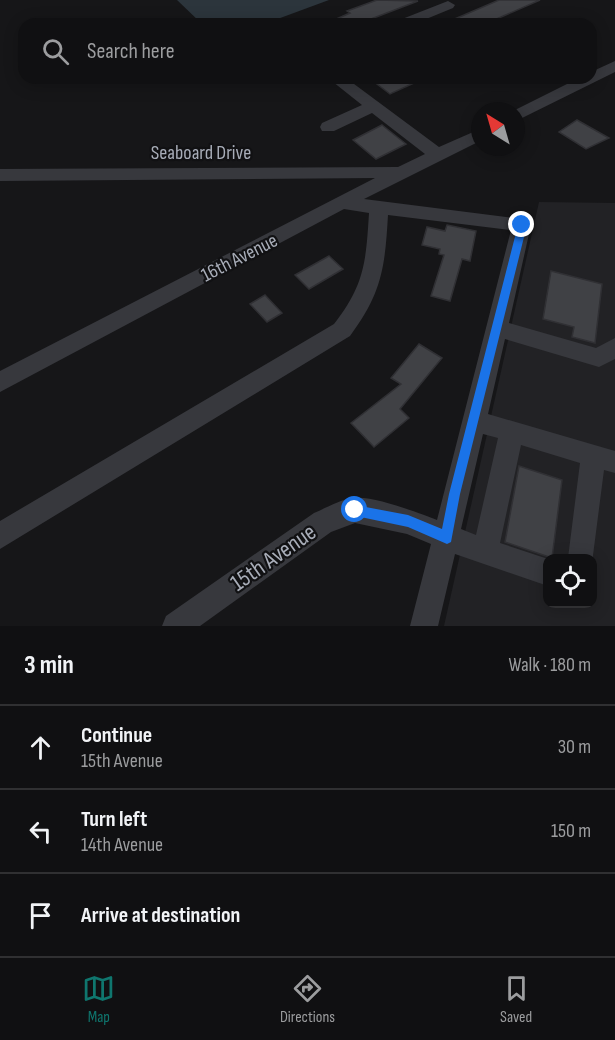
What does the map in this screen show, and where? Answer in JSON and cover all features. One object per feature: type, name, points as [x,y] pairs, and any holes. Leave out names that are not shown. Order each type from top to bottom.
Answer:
[{"type":"street","points":[[417,18],[456,2]]},
{"type":"street","points":[[597,75],[615,66]]},
{"type":"street","points":[[344,84],[438,155]]},
{"type":"street","points":[[525,111],[579,84]]},
{"type":"street","points":[[328,127],[373,106]]},
{"type":"street","name":"16th Avenue","points":[[0,382],[403,171],[471,139]]},
{"type":"street","name":"Seaboard Drive","points":[[0,175],[403,171]]},
{"type":"street","points":[[344,203],[522,225],[454,494],[447,538],[424,626]]},
{"type":"street","points":[[0,536],[342,330],[359,309],[373,279],[379,207]]},
{"type":"street","points":[[496,328],[599,358],[615,347]]},
{"type":"street","points":[[473,420],[604,459],[582,554]]},
{"type":"street","points":[[485,551],[512,431]]},
{"type":"street","name":"15th Avenue","points":[[176,626],[323,522],[355,510],[408,521],[447,538],[543,571]]},
{"type":"shaded area","points":[[177,0],[329,0],[280,18],[196,18]]},
{"type":"shaded area","points":[[539,202],[615,203],[615,626],[444,626]]},
{"type":"building","points":[[377,0],[418,1],[374,18],[339,18],[350,13],[347,11]]},
{"type":"building","points":[[499,0],[540,0],[499,18],[457,18]]},
{"type":"building","points":[[377,84],[412,84],[390,94]]},
{"type":"building","points":[[577,120],[609,138],[586,149],[559,132]]},
{"type":"building","points":[[382,125],[406,144],[376,159],[353,140]]},
{"type":"building","points":[[447,225],[476,231],[470,261],[462,259],[450,301],[431,296],[444,255],[439,254],[440,249],[422,245],[427,227],[445,231]]},
{"type":"building","points":[[329,256],[343,269],[309,289],[295,275]]},
{"type":"building","points":[[551,271],[602,284],[595,343],[572,337],[574,327],[543,319]]},
{"type":"building","points":[[265,295],[282,313],[267,322],[250,304]]},
{"type":"building","points":[[419,344],[442,358],[400,409],[409,418],[374,447],[351,423],[401,384],[391,378]]},
{"type":"building","points":[[519,466],[562,480],[553,554],[543,555],[505,542]]},
{"type":"route","points":[[355,510],[408,521],[447,538],[454,494],[522,225]]}]
